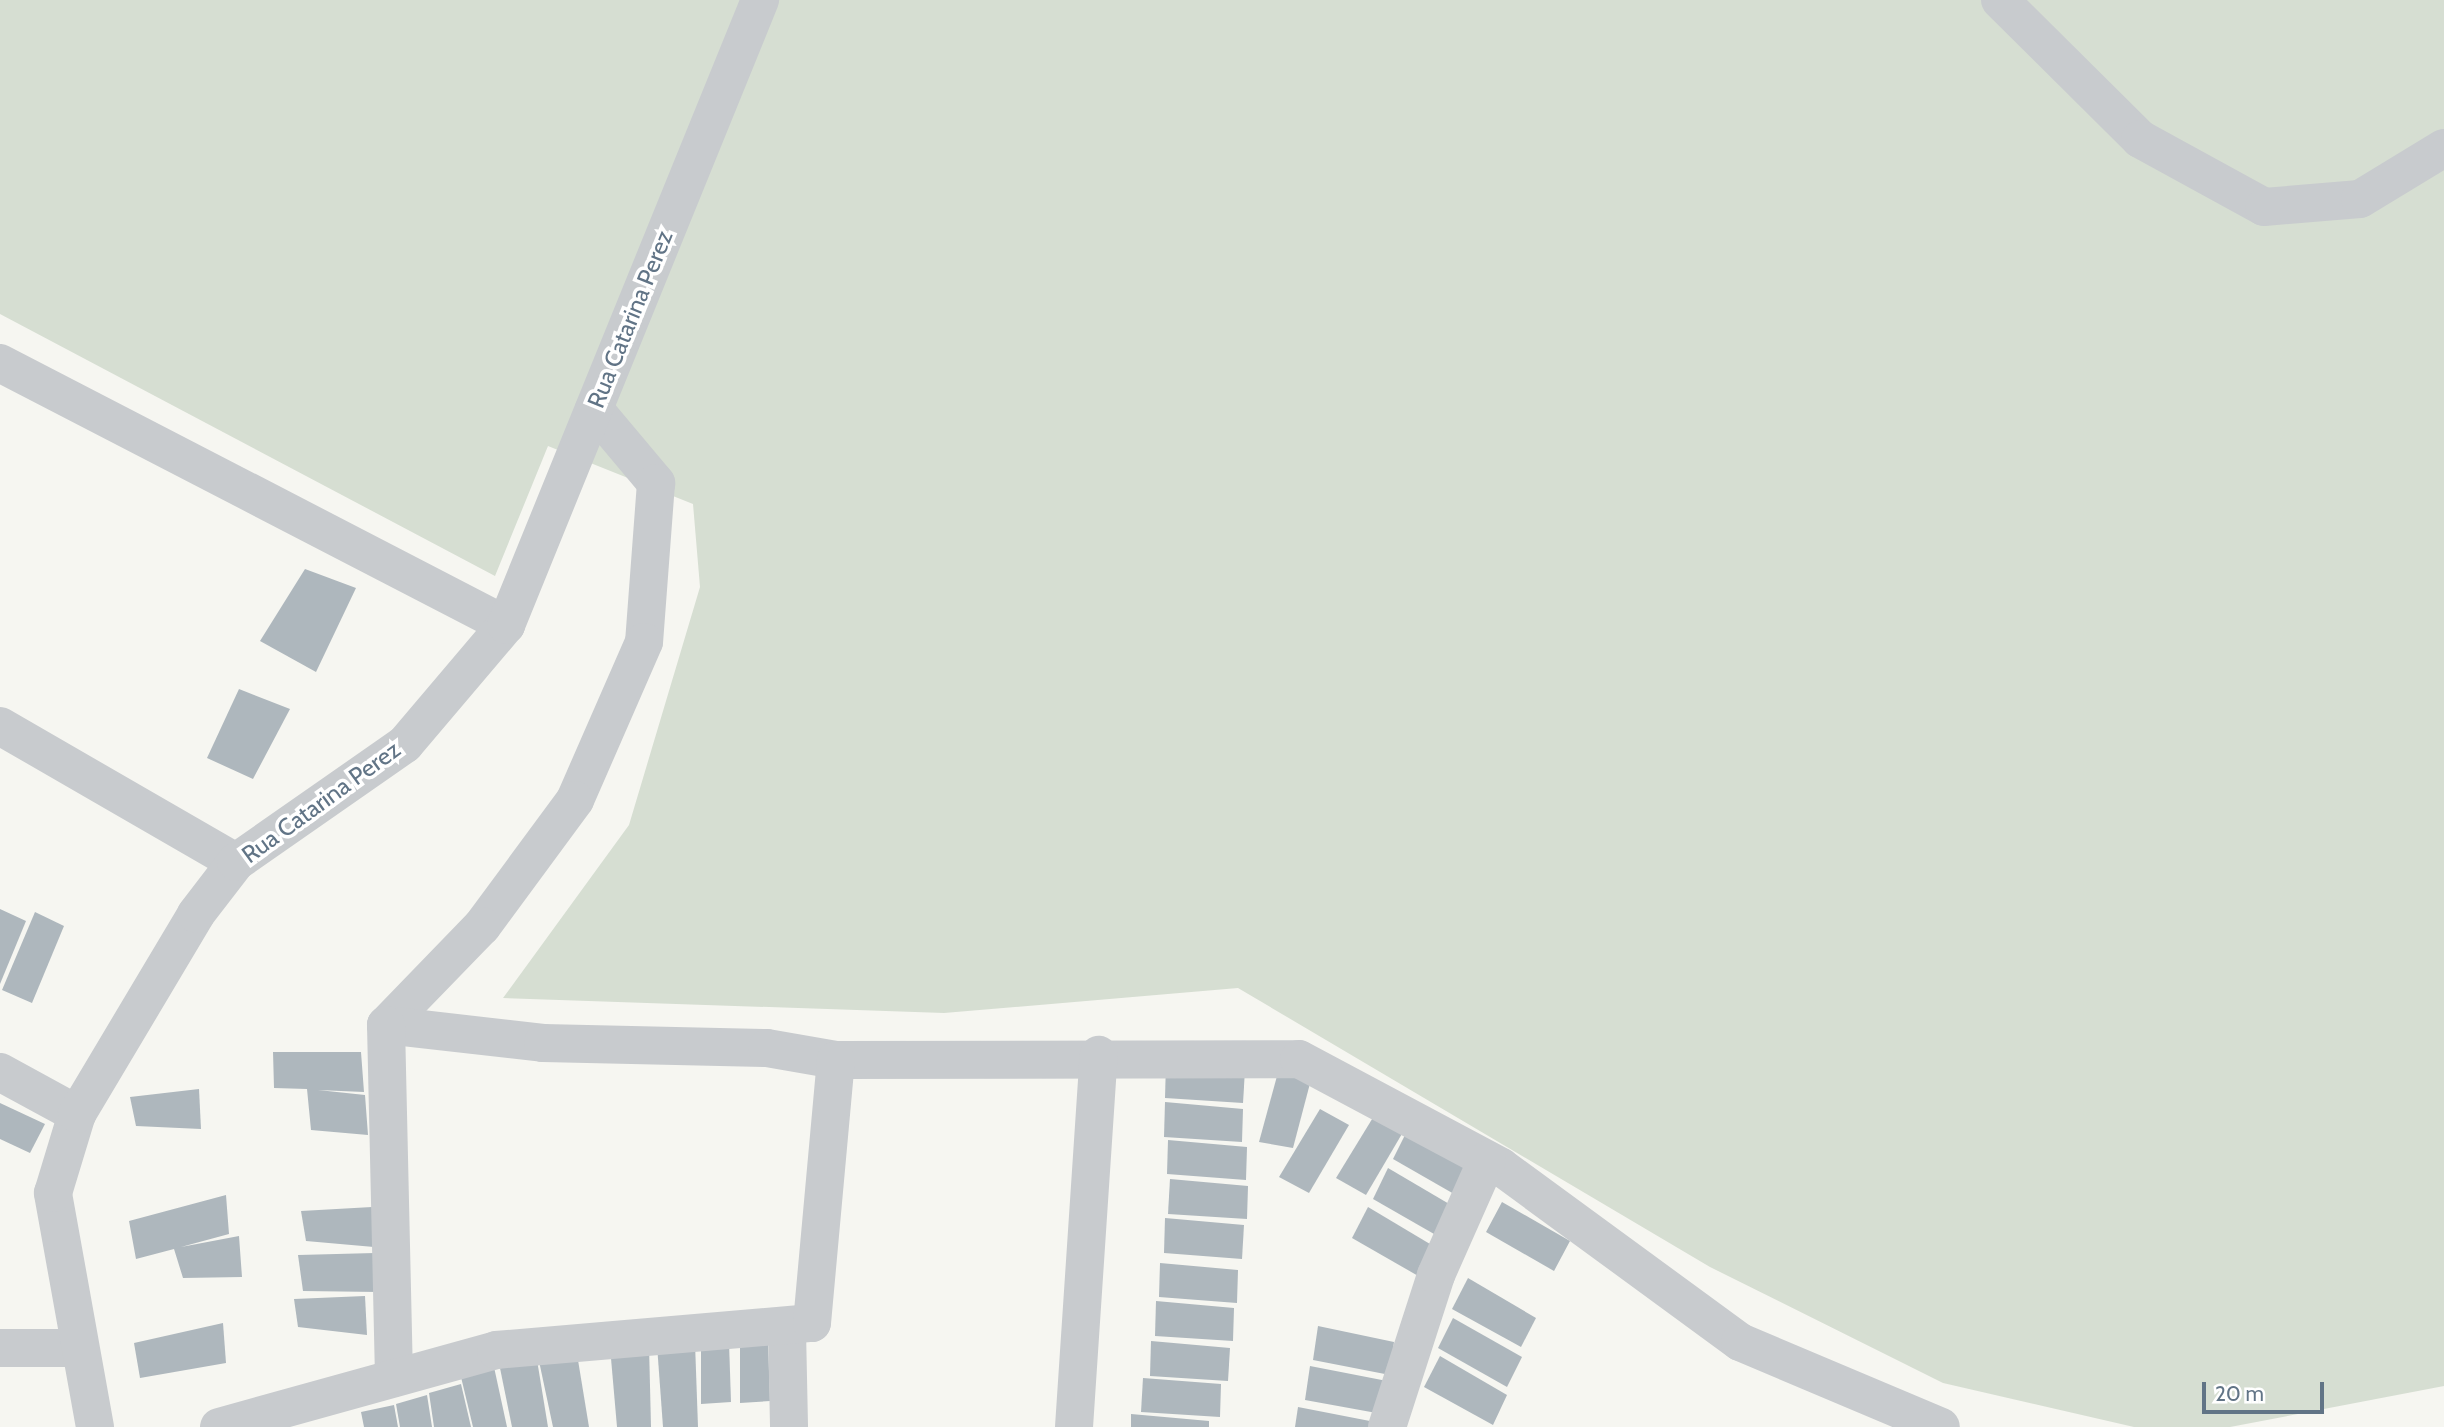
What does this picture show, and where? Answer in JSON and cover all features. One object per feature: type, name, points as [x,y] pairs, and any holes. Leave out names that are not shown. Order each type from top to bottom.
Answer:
[{"type":"street","name":"Rua Catarina Perez","points":[[95,1427],[78,1348],[53,1193],[77,1114],[196,914],[236,862],[405,744],[506,625],[760,0]]},
{"type":"street","points":[[2000,0],[2140,139],[2264,207],[2360,199],[2444,148]]},
{"type":"street","points":[[0,363],[506,625]]},
{"type":"street","points":[[394,1378],[386,1025],[482,926],[575,800],[644,642],[656,483],[594,409]]},
{"type":"street","points":[[0,726],[236,862]]},
{"type":"street","points":[[386,1025],[543,1043],[766,1048],[836,1060],[1100,1055],[1299,1059],[1487,1160],[1740,1342],[1941,1427]]},
{"type":"street","points":[[1074,1427],[1100,1055]]},
{"type":"street","points":[[219,1427],[496,1350],[736,1328],[788,1330],[812,1323],[836,1060]]},
{"type":"street","points":[[0,1072],[77,1114]]},
{"type":"street","points":[[1387,1427],[1436,1275],[1487,1160]]},
{"type":"street","points":[[788,1330],[789,1427]]},
{"type":"street","points":[[0,1348],[78,1348]]},
{"type":"shaded area","points":[[0,0],[2444,0],[2444,1386],[2230,1427],[2134,1427],[1943,1383],[1710,1267],[1238,988],[944,1013],[503,998],[629,825],[700,587],[693,504],[548,446],[495,576],[0,314]]},
{"type":"building","points":[[305,569],[356,588],[316,672],[260,641]]},
{"type":"building","points":[[239,689],[290,709],[253,779],[207,758]]},
{"type":"building","points":[[0,909],[26,921],[0,984]]},
{"type":"building","points":[[35,912],[64,926],[32,1003],[2,990]]},
{"type":"building","points":[[273,1052],[361,1052],[364,1092],[318,1090],[365,1095],[368,1135],[311,1130],[307,1089],[274,1088]]},
{"type":"building","points":[[1166,1063],[1245,1070],[1243,1103],[1165,1098]]},
{"type":"building","points":[[1280,1065],[1313,1072],[1293,1148],[1259,1142]]},
{"type":"building","points":[[199,1089],[201,1129],[136,1126],[130,1097]]},
{"type":"building","points":[[1165,1102],[1243,1109],[1242,1142],[1164,1137]]},
{"type":"building","points":[[0,1103],[45,1124],[30,1153],[0,1139]]},
{"type":"building","points":[[1320,1109],[1349,1125],[1309,1193],[1279,1177]]},
{"type":"building","points":[[1377,1111],[1406,1127],[1366,1195],[1336,1178]]},
{"type":"building","points":[[1408,1129],[1476,1169],[1461,1198],[1393,1159]]},
{"type":"building","points":[[1168,1140],[1247,1147],[1246,1180],[1167,1174]]},
{"type":"building","points":[[1388,1168],[1456,1208],[1441,1238],[1373,1199]]},
{"type":"building","points":[[1170,1179],[1248,1186],[1247,1219],[1168,1214]]},
{"type":"building","points":[[226,1195],[229,1234],[181,1247],[239,1236],[242,1277],[183,1278],[174,1249],[136,1259],[129,1221]]},
{"type":"building","points":[[1502,1202],[1570,1241],[1554,1271],[1486,1232]]},
{"type":"building","points":[[372,1207],[374,1247],[306,1241],[301,1211]]},
{"type":"building","points":[[1368,1207],[1435,1247],[1420,1277],[1352,1238]]},
{"type":"building","points":[[1165,1218],[1244,1225],[1242,1259],[1164,1253]]},
{"type":"building","points":[[375,1253],[378,1292],[303,1291],[298,1255]]},
{"type":"building","points":[[1160,1263],[1238,1270],[1237,1303],[1159,1297]]},
{"type":"building","points":[[1468,1278],[1536,1318],[1521,1347],[1452,1309]]},
{"type":"building","points":[[365,1296],[367,1335],[298,1327],[294,1299]]},
{"type":"building","points":[[1156,1301],[1234,1308],[1233,1341],[1155,1336]]},
{"type":"building","points":[[1453,1318],[1522,1357],[1507,1387],[1438,1348]]},
{"type":"building","points":[[223,1323],[226,1363],[140,1378],[134,1343]]},
{"type":"building","points":[[1318,1326],[1394,1342],[1390,1375],[1313,1360]]},
{"type":"building","points":[[768,1341],[770,1401],[740,1403],[740,1342]]},
{"type":"building","points":[[1151,1341],[1230,1348],[1228,1381],[1150,1376]]},
{"type":"building","points":[[729,1342],[731,1402],[701,1404],[701,1343]]},
{"type":"building","points":[[695,1343],[698,1427],[663,1427],[657,1345]]},
{"type":"building","points":[[649,1345],[651,1427],[617,1427],[610,1347]]},
{"type":"building","points":[[577,1354],[589,1427],[553,1427],[539,1361]]},
{"type":"building","points":[[1440,1356],[1507,1395],[1493,1425],[1424,1387]]},
{"type":"building","points":[[537,1360],[548,1427],[512,1427],[500,1368]]},
{"type":"building","points":[[1310,1366],[1387,1381],[1382,1414],[1305,1400]]},
{"type":"building","points":[[494,1367],[507,1427],[473,1427],[461,1377]]},
{"type":"building","points":[[1143,1378],[1221,1384],[1220,1417],[1141,1412]]},
{"type":"building","points":[[461,1384],[471,1427],[434,1427],[429,1393]]},
{"type":"building","points":[[427,1395],[432,1427],[400,1427],[396,1404]]},
{"type":"building","points":[[394,1405],[398,1427],[364,1427],[361,1412]]},
{"type":"building","points":[[1298,1407],[1375,1422],[1374,1427],[1295,1427]]},
{"type":"building","points":[[1131,1414],[1209,1421],[1209,1427],[1131,1427]]}]
